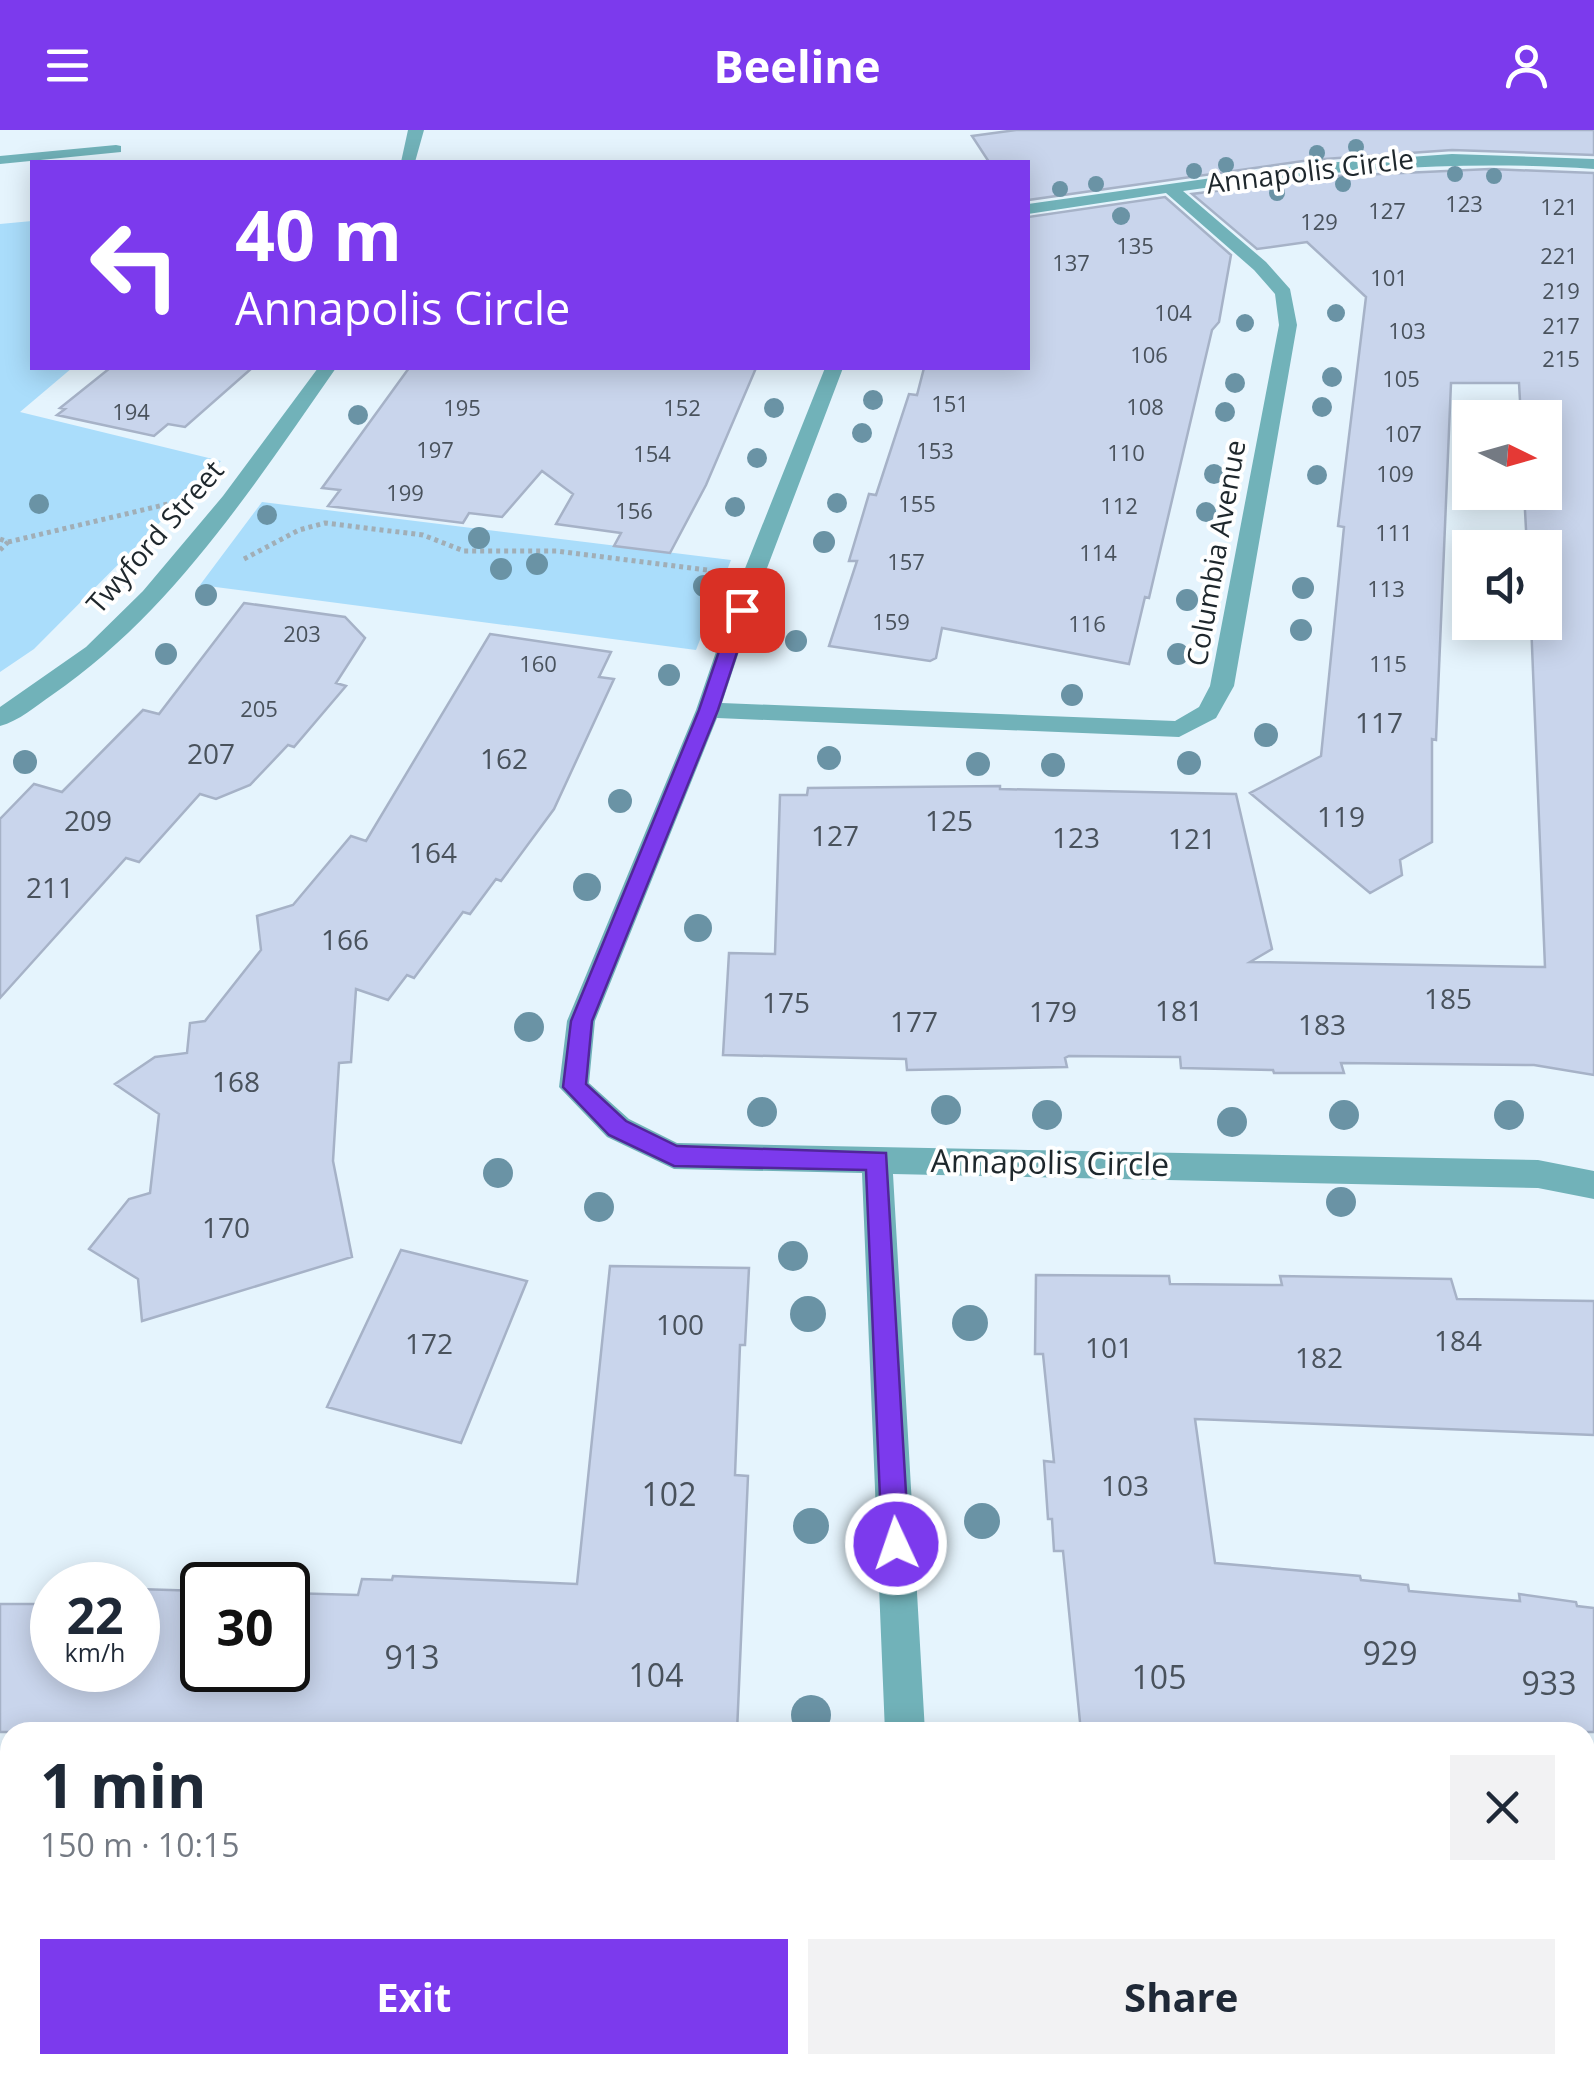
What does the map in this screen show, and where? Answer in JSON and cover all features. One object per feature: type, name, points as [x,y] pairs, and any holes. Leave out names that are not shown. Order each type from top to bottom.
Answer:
[{"type":"street","points":[[408,160],[416,130]]},
{"type":"street","name":"Annapolis Circle","points":[[1030,209],[1388,160],[1492,156],[1594,164]]},
{"type":"street","name":"Columbia Avenue","points":[[708,710],[1179,729],[1208,712],[1222,686],[1288,324],[1284,293],[1260,266],[1170,188]]},
{"type":"street","name":"Twyford Street","points":[[0,718],[42,692],[122,627],[225,506],[326,370]]},
{"type":"street","name":"Annapolis Circle","points":[[833,370],[753,576],[708,710],[582,1021],[574,1087],[618,1128],[674,1156],[1538,1174],[1594,1185]]},
{"type":"street","points":[[878,1160],[904,1722]]},
{"type":"lane","points":[[0,160],[48,148]]},
{"type":"lane","points":[[0,152],[116,149]]},
{"type":"path","points":[[0,550],[8,542],[124,511],[177,502],[225,506]]},
{"type":"path","points":[[182,557],[251,558],[299,530],[325,523],[422,534],[464,552],[557,551],[753,576]]},
{"type":"path","points":[[0,538],[8,542]]},
{"type":"shaded area","points":[[30,221],[30,370],[70,370],[20,412],[221,461],[34,649],[0,672],[0,224]]},
{"type":"shaded area","points":[[262,502],[731,560],[696,650],[200,585]]},
{"type":"building","points":[[1016,130],[1594,130],[1594,155],[1452,150],[1310,160],[1030,200],[1030,160],[988,160],[972,136]]},
{"type":"building","points":[[1490,169],[1594,173],[1594,1075],[1534,1065],[1341,1063],[1344,1073],[1274,1073],[1181,1068],[1180,1057],[1069,1056],[1065,1058],[1067,1067],[907,1070],[906,1059],[723,1055],[729,953],[775,954],[780,795],[807,795],[808,788],[1000,786],[1236,794],[1272,949],[1250,962],[1545,967],[1532,640],[1562,640],[1562,530],[1526,530],[1525,510],[1562,510],[1562,400],[1520,400],[1519,383],[1451,383],[1436,740],[1432,739],[1432,842],[1400,860],[1402,875],[1370,893],[1250,793],[1321,756],[1344,527],[1338,526],[1366,297],[1307,242],[1257,249],[1192,194],[1337,176]]},
{"type":"building","points":[[1165,197],[1231,255],[1219,322],[1212,330],[1149,598],[1145,597],[1129,664],[942,628],[936,658],[930,661],[829,646],[857,561],[849,561],[869,494],[876,495],[909,394],[917,395],[923,370],[1030,370],[1030,217]]},
{"type":"building","points":[[108,370],[250,370],[185,427],[168,424],[154,436],[57,415],[65,409],[60,408]]},
{"type":"building","points":[[408,370],[755,370],[706,485],[670,553],[614,546],[621,533],[556,524],[573,494],[542,471],[502,517],[469,513],[463,523],[328,506],[340,490],[322,488]]},
{"type":"building","points":[[244,603],[345,617],[365,638],[336,683],[346,686],[294,747],[288,745],[250,785],[216,799],[200,794],[139,862],[126,858],[0,998],[0,819],[34,784],[62,792],[143,710],[159,714]]},
{"type":"building","points":[[490,634],[611,652],[599,677],[614,679],[554,809],[501,881],[496,879],[470,914],[463,912],[414,978],[407,975],[388,1000],[356,989],[351,1062],[339,1063],[333,1161],[352,1257],[142,1321],[138,1279],[89,1249],[129,1199],[150,1193],[159,1114],[115,1084],[155,1057],[187,1053],[190,1023],[205,1021],[261,950],[257,916],[293,905],[351,836],[366,841]]},
{"type":"building","points":[[401,1250],[527,1281],[461,1443],[327,1407]]},
{"type":"building","points":[[610,1266],[749,1268],[745,1345],[740,1345],[735,1475],[748,1476],[737,1722],[0,1722],[0,1604],[30,1604],[30,1692],[160,1692],[160,1590],[180,1590],[180,1692],[310,1692],[310,1594],[358,1595],[362,1579],[392,1580],[393,1576],[577,1584]]},
{"type":"building","points":[[1036,1275],[1169,1276],[1170,1284],[1282,1285],[1280,1276],[1451,1279],[1457,1299],[1594,1301],[1594,1435],[1195,1419],[1215,1563],[1360,1576],[1361,1580],[1408,1585],[1409,1591],[1520,1601],[1519,1594],[1594,1608],[1594,1722],[1080,1722],[1063,1551],[1054,1551],[1052,1519],[1048,1519],[1044,1461],[1054,1462],[1043,1354],[1035,1354]]},
{"type":"route","points":[[742,610],[708,710],[582,1021],[574,1087],[618,1128],[674,1156],[878,1160],[896,1544]]}]
